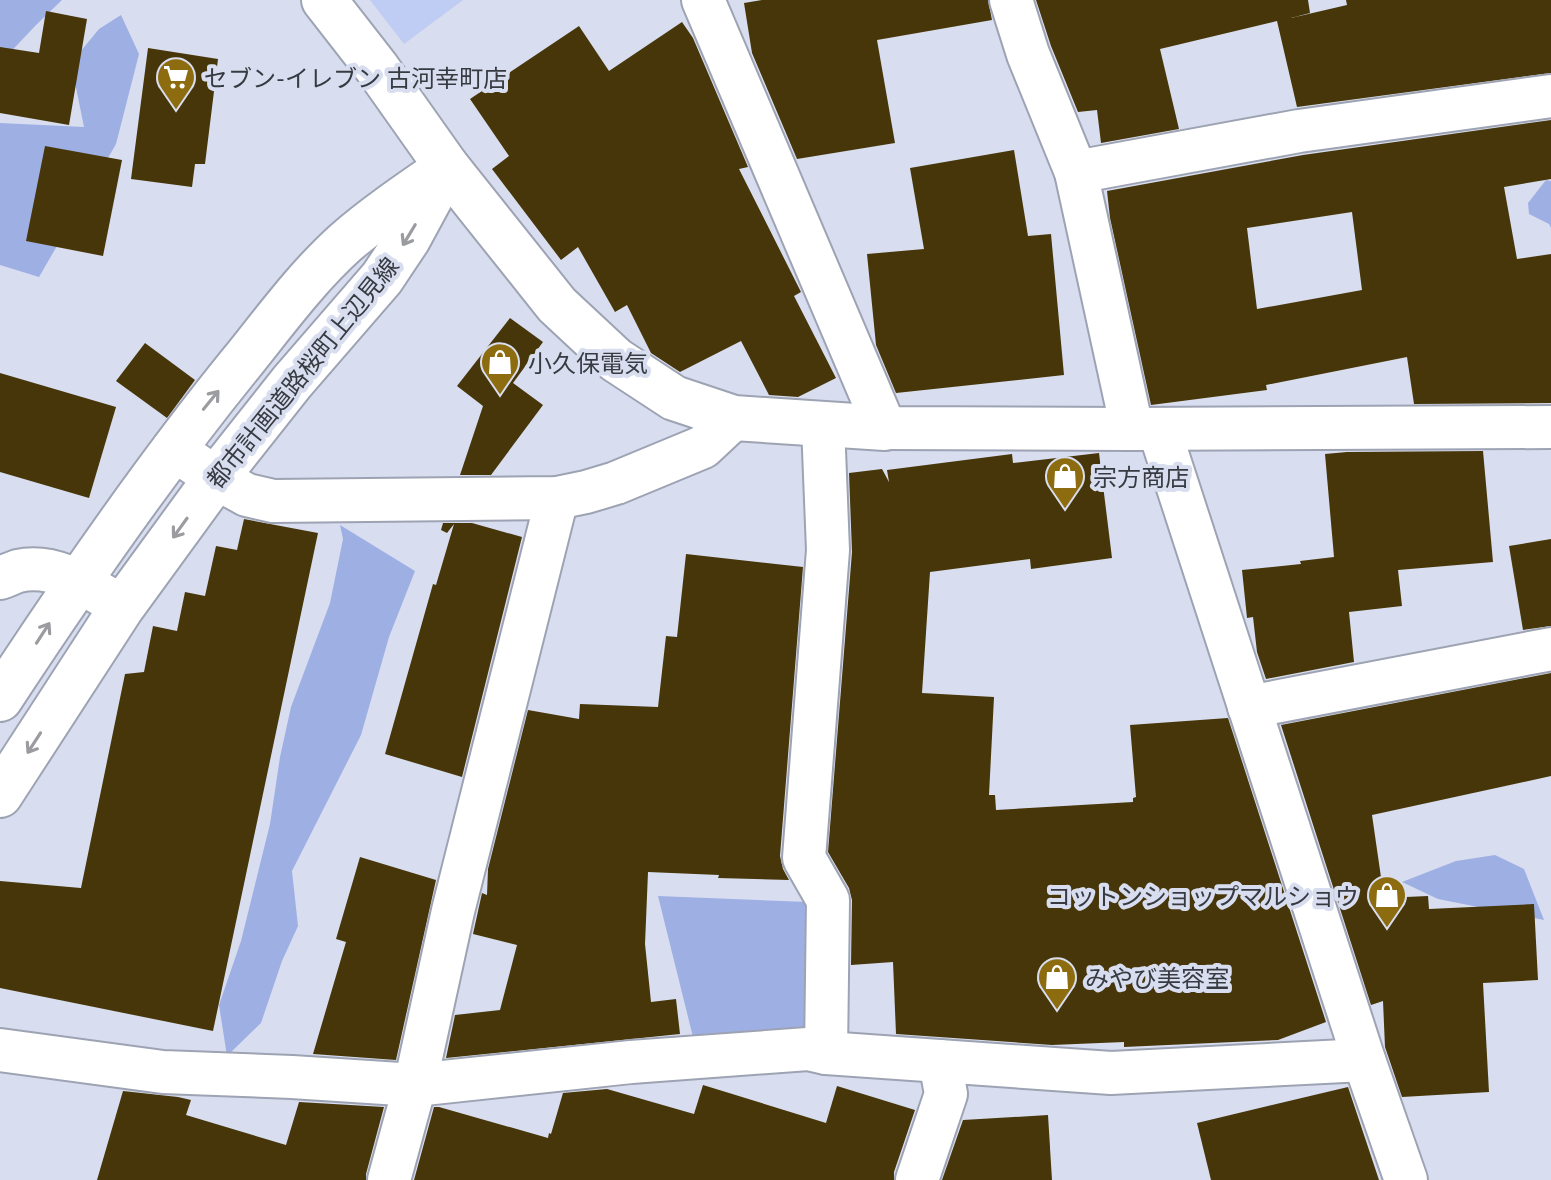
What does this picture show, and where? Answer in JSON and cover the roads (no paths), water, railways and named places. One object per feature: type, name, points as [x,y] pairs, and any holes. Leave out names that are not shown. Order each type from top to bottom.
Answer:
[{"type":"street","points":[[324,0],[447,167],[557,305],[616,360],[674,398],[734,418],[885,428],[1551,427]]},
{"type":"street","points":[[703,0],[885,428]]},
{"type":"street","points":[[1011,0],[1028,54],[1076,172],[1145,429],[1249,707],[1406,1180]]},
{"type":"street","points":[[1076,172],[1299,131],[1551,96]]},
{"type":"street","name":"都市計画道路桜町上辺見線","points":[[0,699],[78,580],[173,449],[296,296],[344,245],[378,216],[447,167]]},
{"type":"street","name":"都市計画道路桜町上辺見線","points":[[0,795],[122,607],[216,478],[292,382],[382,278],[408,239],[447,167]]},
{"type":"street","points":[[173,449],[247,495],[273,501],[557,498],[616,483],[703,447],[734,418]]},
{"type":"street","points":[[823,425],[828,550],[804,858],[828,900],[826,1053]]},
{"type":"street","points":[[389,1180],[415,1085],[453,911],[557,498]]},
{"type":"street","points":[[0,578],[19,571],[46,570],[78,580],[122,607]]},
{"type":"street","points":[[1249,707],[1551,649]]},
{"type":"street","points":[[0,1050],[163,1072],[415,1085],[631,1062],[808,1049],[826,1053],[1111,1073],[1364,1060]]},
{"type":"street","points":[[917,1180],[946,1094],[940,1061]]},
{"type":"place","name":"セブン-イレブン 古河幸町店","points":[[176,111]]},
{"type":"place","name":"小久保電気","points":[[500,396]]},
{"type":"place","name":"宗方商店","points":[[1065,510]]},
{"type":"place","name":"コットンショップマルショウ","points":[[1387,929]]},
{"type":"place","name":"みやび美容室","points":[[1057,1011]]}]
